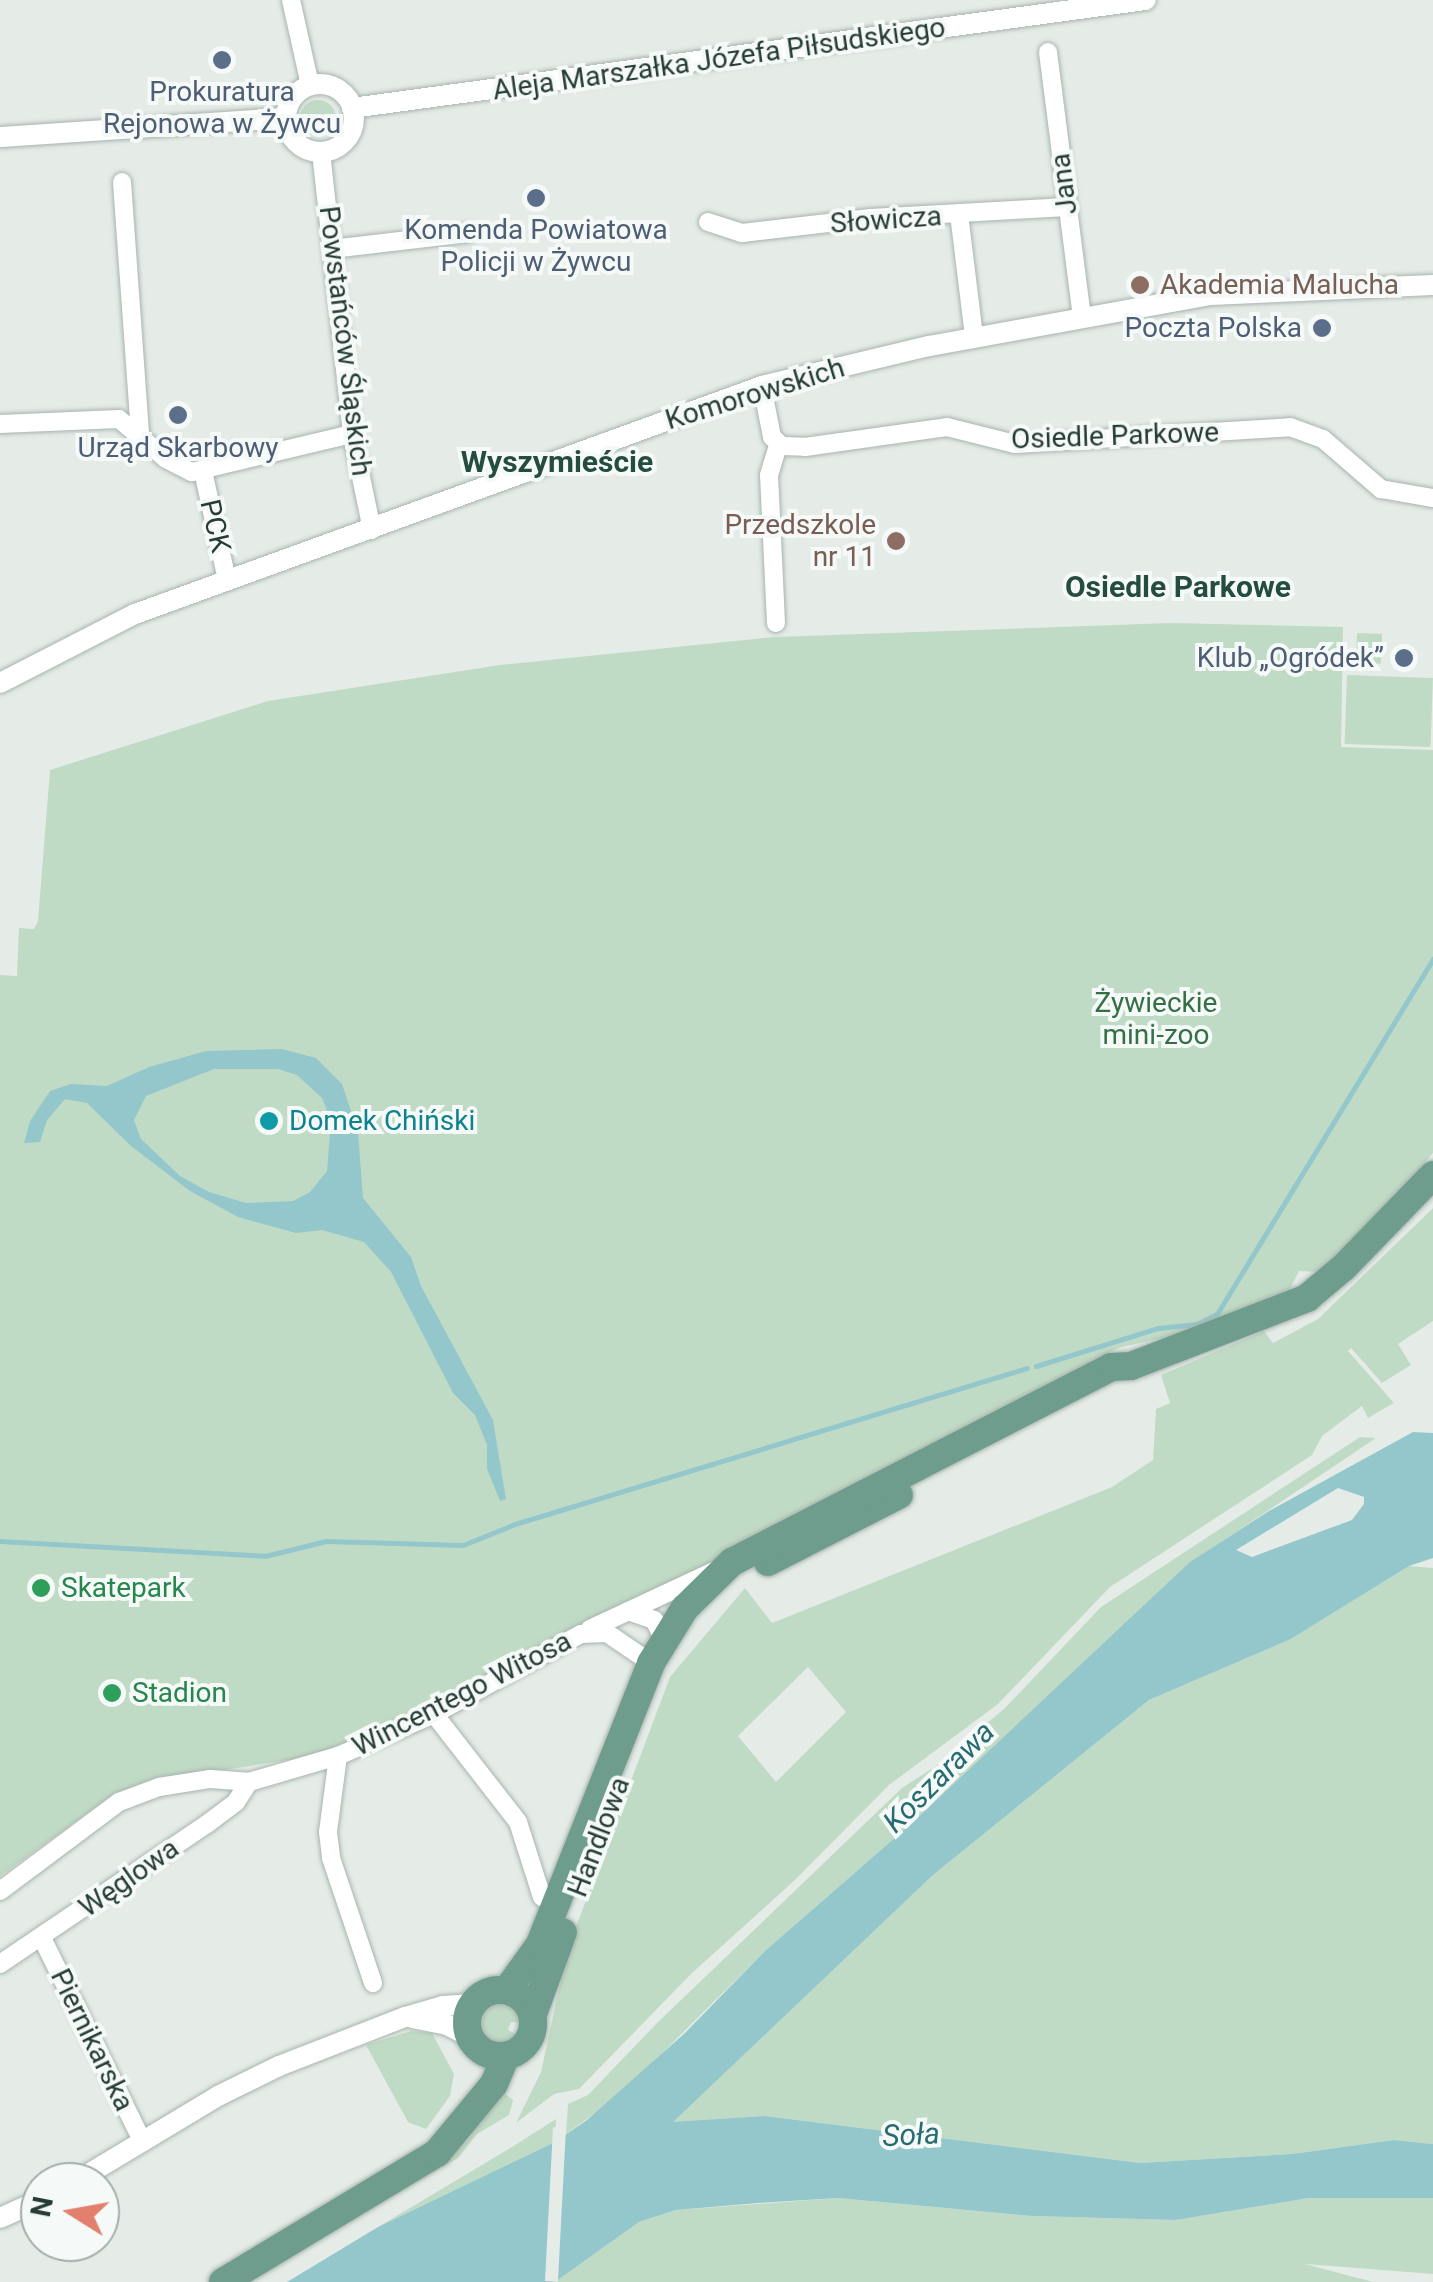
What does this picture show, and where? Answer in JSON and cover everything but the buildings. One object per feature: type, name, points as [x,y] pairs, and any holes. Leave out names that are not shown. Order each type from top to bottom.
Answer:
[{"type":"main road","points":[[661,1654],[685,1608],[732,1562],[1110,1367],[1131,1366],[1307,1298],[1344,1267],[1433,1176]]},
{"type":"main road","points":[[661,1654],[742,1578],[1112,1383],[1131,1366]]},
{"type":"main road","name":"Handlowa","points":[[507,1990],[540,1944],[661,1654]]},
{"type":"main road","name":"Handlowa","points":[[532,2014],[661,1654]]},
{"type":"main road","points":[[223,2282],[423,2163],[452,2138],[494,2084],[485,2047],[468,2014],[473,2004],[488,1992],[507,1990],[523,1998],[534,2025],[526,2045],[485,2047]]},
{"type":"street","points":[[292,0],[310,85]]},
{"type":"street","name":"Aleja Marszałka Józefa Piłsudskiego","points":[[352,108],[1023,9],[1146,0]]},
{"type":"street","name":"Jana","points":[[1048,52],[1082,316]]},
{"type":"street","points":[[310,85],[336,88],[352,108],[351,132],[333,149],[321,152],[292,138],[286,118],[292,98],[310,85]]},
{"type":"street","points":[[0,137],[286,118]]},
{"type":"street","name":"Powstańców Śląskich","points":[[321,152],[352,434],[372,530]]},
{"type":"street","points":[[122,182],[140,434]]},
{"type":"street","name":"Słowicza","points":[[708,222],[742,233],[871,218],[1067,207]]},
{"type":"street","points":[[959,214],[974,337]]},
{"type":"street","points":[[332,248],[468,233]]},
{"type":"street","name":"Komorowskich","points":[[0,683],[135,614],[762,386],[1082,316],[1267,289],[1433,285]]},
{"type":"street","points":[[762,386],[772,436],[778,444],[768,475],[776,624]]},
{"type":"street","points":[[0,424],[119,418],[166,460],[192,472],[352,434]]},
{"type":"street","name":"Osiedle Parkowe","points":[[778,444],[805,447],[947,426],[1015,444],[1290,427],[1323,439],[1380,489],[1433,498]]},
{"type":"street","name":"PCK","points":[[203,471],[227,580]]},
{"type":"street","points":[[580,1634],[732,1562]]},
{"type":"street","points":[[628,1611],[654,1620],[661,1654]]},
{"type":"street","name":"Wincentego Witosa","points":[[0,1890],[84,1826],[141,1793],[210,1779],[249,1782],[338,1756],[434,1714],[580,1634],[608,1632],[661,1654]]},
{"type":"street","points":[[434,1714],[518,1822],[542,1898]]},
{"type":"street","points":[[338,1756],[328,1832],[331,1858],[373,1983]]},
{"type":"street","name":"Węglowa","points":[[0,1964],[230,1807],[249,1782]]},
{"type":"street","name":"Piernikarska","points":[[42,1938],[143,2142]]},
{"type":"street","points":[[109,2162],[218,2096],[279,2066],[405,2017],[443,2006],[473,2004]]},
{"type":"street","points":[[405,2017],[440,2023],[485,2047]]},
{"type":"green space","points":[[318,100],[331,105],[336,118],[331,131],[318,136],[305,131],[300,118],[305,105]]},
{"type":"green space","name":"Żywieckie mini-zoo","points":[[1171,623],[1343,627],[1341,747],[1433,750],[1433,1153],[1402,1188],[1319,1272],[1299,1271],[1287,1295],[1207,1328],[1118,1348],[681,1580],[550,1640],[387,1727],[307,1757],[154,1781],[113,1795],[0,1876],[0,975],[17,976],[19,928],[34,929],[38,921],[50,770],[268,701],[500,665],[775,637]]},
{"type":"green space","points":[[1357,633],[1382,634],[1381,664],[1356,663]]},
{"type":"green space","points":[[1347,675],[1433,678],[1431,747],[1345,744]]},
{"type":"green space","points":[[1433,1208],[1433,1321],[1398,1344],[1411,1365],[1382,1383],[1351,1348],[1348,1351],[1394,1403],[1368,1418],[1362,1406],[1322,1436],[1312,1455],[1110,1587],[998,1704],[889,1785],[796,1879],[691,1974],[579,2089],[554,2094],[516,2123],[541,2072],[567,1951],[670,1677],[745,1588],[772,1623],[1112,1487],[1153,1460],[1156,1409],[1170,1403],[1161,1375],[1264,1331],[1273,1343],[1318,1319]],"holes":[[[808,1667],[846,1712],[776,1782],[738,1736]]]},
{"type":"green space","points":[[1360,1437],[1376,1438],[1190,1563],[913,1822],[765,1951],[620,2095],[566,2134],[568,2104],[588,2095],[656,2024],[902,1788],[936,1766],[1005,1708],[1101,1607]]},
{"type":"green space","points":[[1409,1566],[1433,1568],[1433,2144],[1394,2140],[1292,2154],[1140,2163],[765,2116],[671,2123],[933,1875],[1149,1700],[1291,1639]]},
{"type":"green space","points":[[502,2002],[519,2010],[523,2023],[511,2022],[508,2030],[519,2036],[499,2044],[487,2038],[481,2024],[484,2011]]},
{"type":"green space","points":[[411,2031],[432,2033],[454,2074],[450,2096],[426,2129],[408,2122],[366,2045]]},
{"type":"green space","points":[[500,2090],[513,2100],[509,2115],[477,2134],[458,2158],[392,2197],[467,2141]]},
{"type":"green space","points":[[556,2119],[555,2142],[378,2227],[512,2147]]},
{"type":"green space","points":[[1429,2197],[1433,2198],[1433,2274],[1305,2264],[1373,2282],[555,2282],[639,2222],[676,2210],[838,2198],[1032,2216],[1176,2220],[1309,2198]]},
{"type":"water","points":[[282,1049],[316,1058],[342,1084],[358,1132],[363,1198],[411,1257],[421,1286],[493,1420],[506,1499],[500,1501],[487,1469],[487,1445],[475,1415],[453,1393],[391,1272],[364,1242],[322,1230],[296,1233],[238,1217],[190,1191],[131,1146],[87,1103],[65,1099],[47,1120],[40,1142],[24,1143],[30,1121],[50,1091],[71,1084],[107,1086],[149,1067],[206,1051]],"holes":[[[214,1069],[278,1069],[297,1075],[322,1098],[331,1120],[327,1171],[310,1192],[293,1201],[246,1203],[209,1192],[180,1176],[141,1139],[134,1120],[146,1096]]]},
{"type":"water","name":"Soła","points":[[1413,1432],[1433,1433],[1433,1558],[1409,1566],[1291,1639],[1149,1700],[933,1875],[673,2122],[765,2116],[1140,2163],[1292,2154],[1394,2140],[1433,2144],[1433,2198],[1309,2198],[1176,2220],[1032,2216],[838,2198],[758,2203],[676,2210],[639,2222],[555,2282],[287,2282],[378,2227],[555,2142],[587,2120],[685,2033],[765,1951],[913,1822],[1190,1562],[1269,1511]],"holes":[[[1338,1488],[1364,1497],[1364,1504],[1352,1520],[1252,1557],[1236,1550]]]},
{"type":"pier","points":[[553,2127],[566,2128],[558,2282],[545,2281]]},
{"type":"waterway","points":[[1036,1366],[1158,1328],[1197,1324],[1217,1314],[1433,959]]},
{"type":"waterway","points":[[0,1541],[265,1556],[326,1541],[463,1545],[515,1524],[1027,1368]]},
{"type":"place","name":"Prokuratura Rejonowa w Żywcu","points":[[222,60]]},
{"type":"place","name":"Komenda Powiatowa Policji w Żywcu","points":[[536,198]]},
{"type":"place","name":"Akademia Malucha","points":[[1140,285]]},
{"type":"place","name":"Poczta Polska","points":[[1322,328]]},
{"type":"place","name":"Urząd Skarbowy","points":[[178,415]]},
{"type":"place","name":"Przedszkole nr 11","points":[[896,541]]},
{"type":"place","name":"Klub „Ogródek”","points":[[1404,658]]},
{"type":"place","name":"Domek Chiński","points":[[269,1121]]},
{"type":"place","name":"Skatepark","points":[[41,1588]]},
{"type":"place","name":"Stadion","points":[[112,1693]]},
{"type":"district","name":"Wyszymieście","points":[[557,462]]},
{"type":"district","name":"Osiedle Parkowe","points":[[1178,587]]},
{"type":"water label","name":"Koszarawa","points":[[939,1777]]}]
